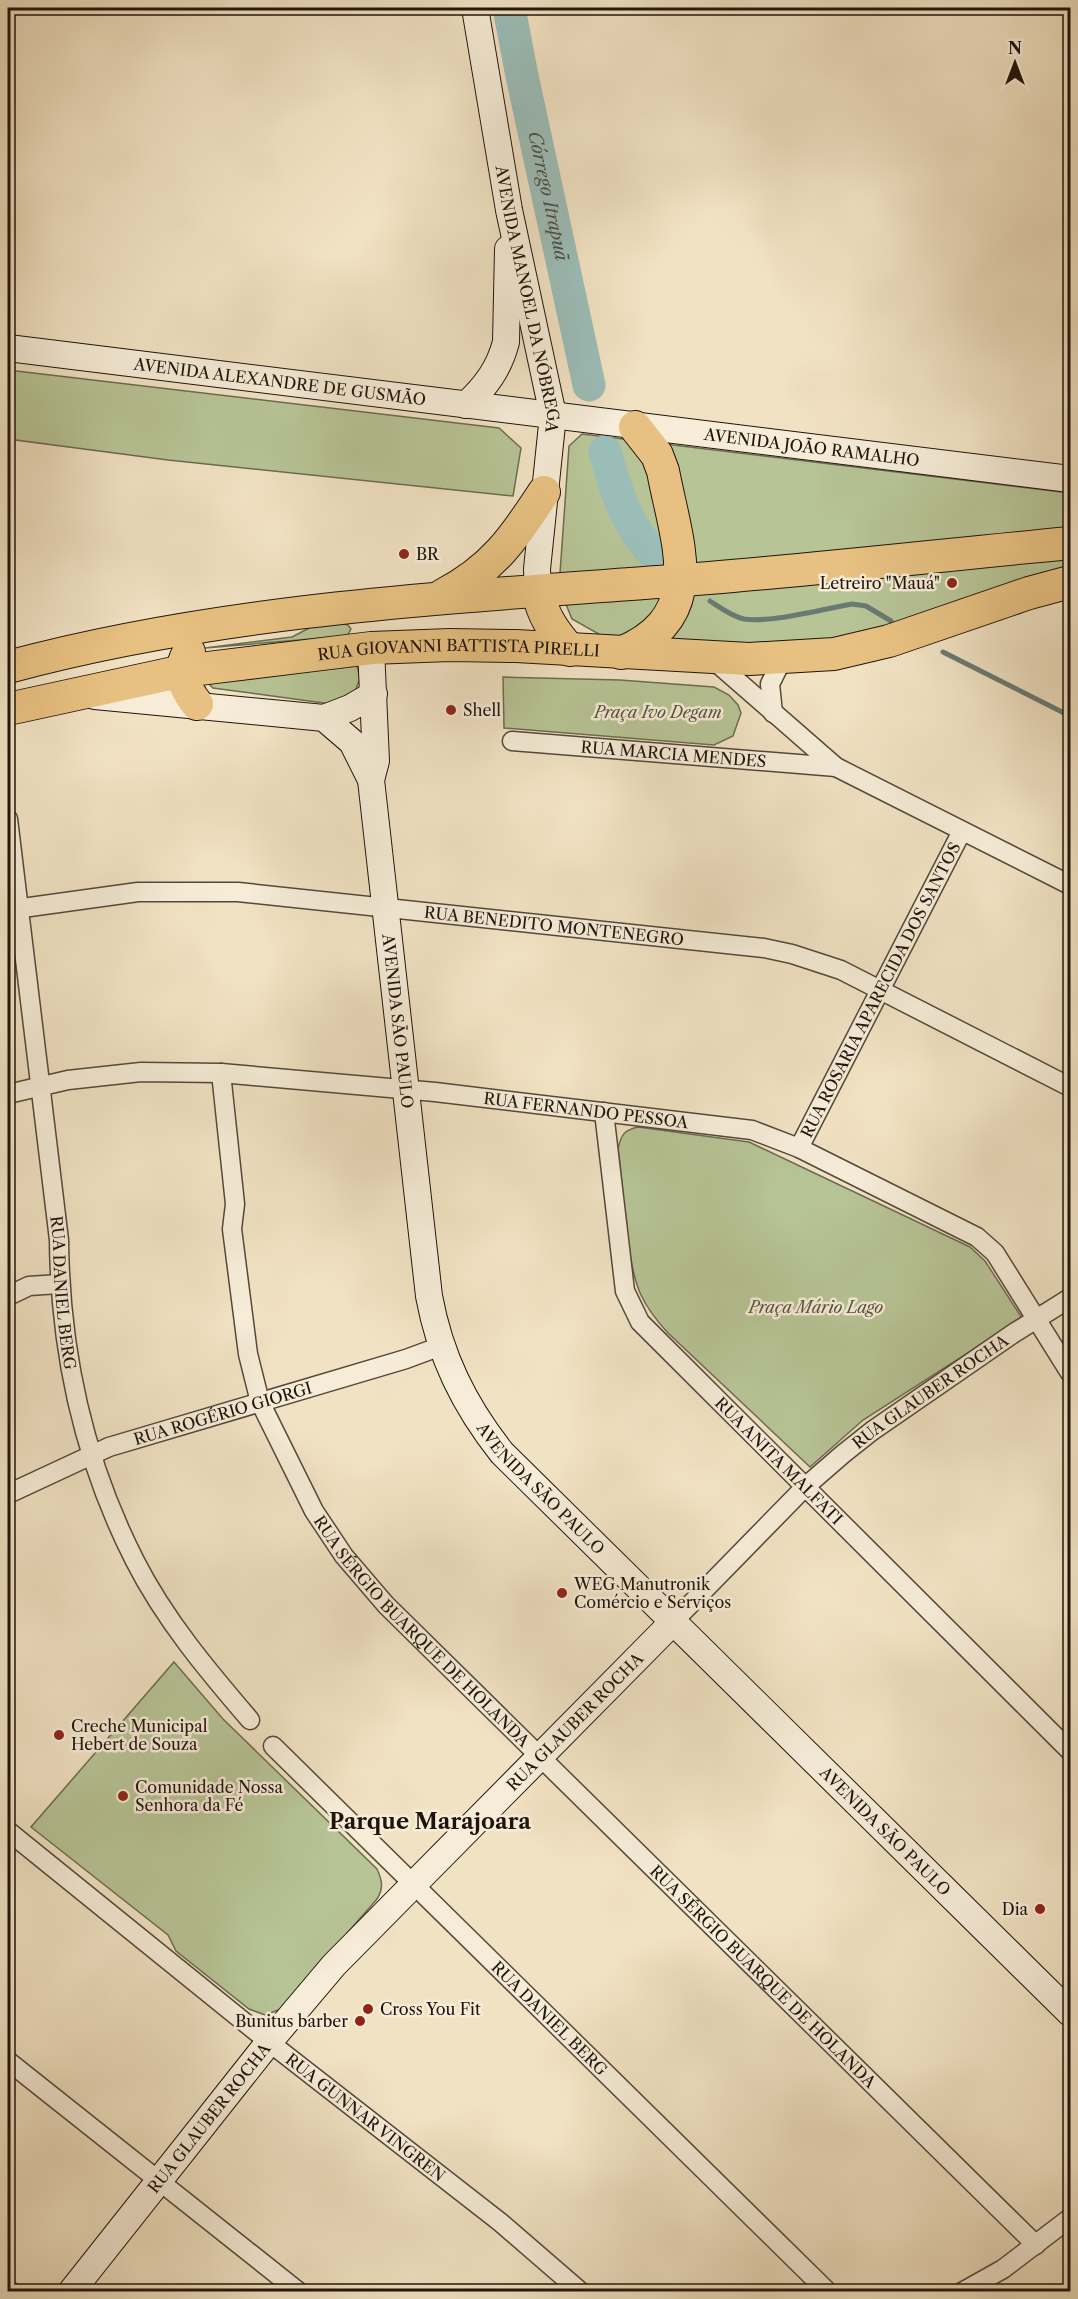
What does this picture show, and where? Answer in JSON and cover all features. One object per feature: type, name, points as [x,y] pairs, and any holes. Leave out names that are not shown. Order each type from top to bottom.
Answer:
[{"type":"highway","points":[[620,653],[644,643],[659,631],[675,608],[680,580],[663,471],[657,455],[635,427]]},
{"type":"highway","points":[[434,600],[464,584],[487,567],[506,548],[544,492]]},
{"type":"highway","points":[[8,667],[110,643],[279,616],[1071,543]]},
{"type":"highway","name":"RUA GIOVANNI BATTISTA PIRELLI","points":[[8,709],[183,671],[371,648],[450,645],[711,657],[783,658],[861,648],[913,633],[1029,593],[1071,582]]},
{"type":"highway","points":[[538,591],[545,615],[555,633],[570,650]]},
{"type":"highway","points":[[347,609],[363,628],[371,648]]},
{"type":"highway","points":[[197,704],[184,683],[183,671],[186,655],[192,648],[204,642],[250,636],[279,616]]},
{"type":"main road","name":"AVENIDA MANOEL DA NÓBREGA","points":[[475,8],[509,210],[553,415],[537,569],[538,591]]},
{"type":"main road","points":[[466,405],[493,376],[506,342],[509,210]]},
{"type":"main road","name":"AVENIDA ALEXANDRE DE GUSMÃO","points":[[8,348],[553,415]]},
{"type":"main road","name":"AVENIDA JOÃO RAMALHO","points":[[553,415],[635,427],[1071,479]]},
{"type":"main road","name":"AVENIDA SÃO PAULO","points":[[371,648],[375,761],[371,780],[429,1296],[441,1346],[460,1392],[502,1453],[674,1621],[860,1808],[1071,2013]]},
{"type":"main road","points":[[69,694],[197,704],[324,718],[350,708],[374,694]]},
{"type":"main road","name":"AVENIDA SÃO PAULO","points":[[324,718],[352,742],[371,780]]},
{"type":"main road","name":"RUA GLAUBER ROCHA","points":[[71,2292],[269,2042],[334,1965],[674,1621]]},
{"type":"street","points":[[711,657],[836,767],[1071,885]]},
{"type":"street","points":[[773,713],[770,684],[783,658]]},
{"type":"street","name":"RUA MARCIA MENDES","points":[[512,741],[836,767]]},
{"type":"street","name":"RUA DANIEL BERG","points":[[8,819],[15,881],[13,909],[45,1114],[59,1240],[59,1284],[73,1389],[92,1455],[111,1508],[135,1563],[199,1660],[250,1720]]},
{"type":"street","name":"RUA ROSARIA APARECIDA DOS SANTOS","points":[[799,1148],[962,831]]},
{"type":"street","name":"RUA BENEDITO MONTENEGRO","points":[[13,909],[93,897],[182,891],[238,892],[764,948],[815,961],[880,990],[1071,1087]]},
{"type":"street","name":"RUA FERNANDO PESSOA","points":[[8,1094],[39,1085],[141,1071],[221,1073],[406,1090],[744,1128],[799,1148],[977,1237],[995,1253],[1071,1373]]},
{"type":"street","name":"RUA SÉRGIO BUARQUE DE HOLANDA","points":[[221,1073],[235,1204],[232,1229],[248,1354],[260,1402],[314,1511],[344,1556],[386,1605],[542,1756],[1036,2245]]},
{"type":"street","name":"RUA ANITA MALFATI","points":[[604,1112],[623,1278],[631,1307],[658,1342],[1071,1751]]},
{"type":"street","points":[[8,1296],[29,1286],[59,1284]]},
{"type":"street","name":"RUA GLAUBER ROCHA","points":[[674,1621],[805,1487],[872,1431],[1036,1319],[1071,1298]]},
{"type":"street","name":"RUA ROGÉRIO GIORGI","points":[[8,1494],[109,1447],[406,1359],[441,1346]]},
{"type":"street","name":"RUA DANIEL BERG","points":[[273,1746],[828,2292]]},
{"type":"street","name":"RUA GUNNAR VINGREN","points":[[8,1831],[269,2042],[500,2222],[581,2292]]},
{"type":"street","points":[[8,2061],[299,2292]]},
{"type":"street","points":[[962,2292],[1003,2269],[1071,2218]]},
{"type":"street","points":[[8,2289],[11,2292]]},
{"type":"green space","points":[[8,370],[499,428],[521,448],[513,496],[168,460],[8,439]]},
{"type":"green space","points":[[582,434],[1070,493],[1070,575],[831,644],[620,646],[572,619],[561,592],[560,573],[569,446]]},
{"type":"green space","points":[[339,623],[348,625],[351,629],[347,636],[205,648],[292,637],[315,625]]},
{"type":"green space","points":[[357,666],[360,678],[355,692],[331,704],[213,688],[208,683]]},
{"type":"green space","name":"Praça Ivo Degam","points":[[503,677],[620,680],[714,687],[729,695],[738,705],[741,713],[733,736],[714,745],[504,728]]},
{"type":"green space","name":"Praça Mário Lago","points":[[638,1127],[749,1142],[970,1247],[985,1261],[1022,1318],[863,1420],[810,1467],[668,1333],[653,1315],[641,1295],[628,1245],[618,1149],[624,1134]]},
{"type":"green space","points":[[174,1662],[223,1719],[377,1869],[381,1880],[381,1891],[377,1899],[281,2009],[265,2015],[249,2009],[176,1951],[168,1935],[31,1827]]},
{"type":"waterway","name":"Córrego Itrapuã","points":[[509,8],[589,385]]},
{"type":"waterway","name":"Córrego Itrapuã","points":[[605,452],[618,495],[630,522],[657,557]]},
{"type":"waterway","name":"Córrego Itrapuã","points":[[710,601],[730,614],[744,619],[783,617],[852,604],[866,606],[891,621]]},
{"type":"waterway","name":"Córrego Itrapuã","points":[[943,652],[1070,716]]},
{"type":"place","name":"BR","points":[[404,554]]},
{"type":"place","name":"Letreiro \"Mauá\"","points":[[952,583]]},
{"type":"place","name":"Shell","points":[[451,710]]},
{"type":"place","name":"WEG Manutronik Comércio e Serviços","points":[[562,1593]]},
{"type":"place","name":"Creche Municipal Hebert de Souza","points":[[59,1735]]},
{"type":"place","name":"Comunidade Nossa Senhora da Fé","points":[[123,1796]]},
{"type":"place","name":"Dia","points":[[1040,1909]]},
{"type":"place","name":"Cross You Fit","points":[[368,2009]]},
{"type":"place","name":"Bunitus barber","points":[[360,2021]]},
{"type":"district","name":"Parque Marajoara","points":[[430,1821]]}]
